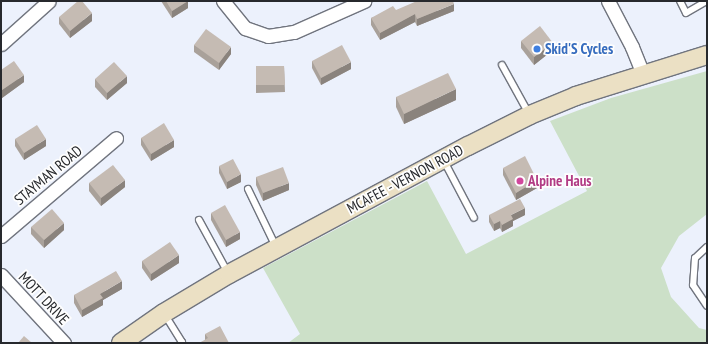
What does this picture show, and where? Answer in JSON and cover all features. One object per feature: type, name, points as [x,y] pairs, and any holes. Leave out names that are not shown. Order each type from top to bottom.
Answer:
[{"type":"main road","name":"MCAFEE - VERNON ROAD","points":[[121,343],[164,313],[229,274],[443,159],[530,115],[576,96],[643,74],[707,56]]},
{"type":"street","points":[[1,44],[48,1]]},
{"type":"street","points":[[224,1],[245,28],[268,36],[294,32],[364,1]]},
{"type":"street","points":[[608,1],[632,47],[643,74]]},
{"type":"street","name":"STAYMAN ROAD","points":[[1,236],[116,138]]},
{"type":"street","name":"MOTT DRIVE","points":[[1,275],[64,343]]},
{"type":"lane","points":[[680,1],[686,13],[707,1]]},
{"type":"lane","points":[[502,66],[530,115]]},
{"type":"lane","points":[[443,159],[474,218]]},
{"type":"lane","points":[[248,189],[276,248]]},
{"type":"lane","points":[[199,220],[229,274]]},
{"type":"lane","points":[[707,247],[695,258],[692,285],[707,306]]},
{"type":"lane","points":[[164,313],[182,342],[181,343]]},
{"type":"green space","points":[[707,71],[707,214],[679,236],[661,268],[671,297],[699,328],[707,330],[707,343],[288,343],[300,334],[263,268],[427,181],[466,254],[587,191],[550,121],[611,98]]},
{"type":"building","points":[[78,1],[82,1],[92,13],[70,31],[59,17]]},
{"type":"building","points":[[166,1],[188,1],[172,11]]},
{"type":"building","points":[[417,1],[453,1],[454,4],[417,19],[415,14],[380,33],[371,18],[393,6],[396,10]]},
{"type":"building","points":[[540,26],[553,43],[534,57],[521,41]]},
{"type":"building","points":[[206,29],[231,47],[219,63],[194,45]]},
{"type":"building","points":[[342,45],[351,62],[321,78],[312,61]]},
{"type":"building","points":[[14,61],[24,75],[2,90],[1,70]]},
{"type":"building","points":[[114,62],[127,76],[107,93],[95,79]]},
{"type":"building","points":[[256,66],[284,66],[285,85],[256,85]]},
{"type":"building","points":[[448,73],[456,89],[404,114],[396,97]]},
{"type":"building","points":[[164,123],[174,140],[151,154],[141,138]]},
{"type":"building","points":[[37,125],[46,139],[24,153],[15,139]]},
{"type":"building","name":"Alpine Haus","points":[[525,156],[537,180],[516,193],[503,168]]},
{"type":"building","points":[[233,159],[241,174],[227,182],[219,166]]},
{"type":"building","points":[[113,165],[125,180],[101,198],[89,183]]},
{"type":"building","points":[[283,167],[289,183],[263,193],[256,177]]},
{"type":"building","points":[[520,199],[525,208],[511,215],[513,219],[502,225],[500,221],[494,224],[489,215]]},
{"type":"building","points":[[225,205],[240,232],[226,240],[211,213]]},
{"type":"building","points":[[52,209],[64,223],[44,240],[31,227]]},
{"type":"building","points":[[170,242],[179,255],[151,274],[142,261]]},
{"type":"building","points":[[116,271],[122,281],[100,294],[103,298],[82,310],[74,295]]},
{"type":"building","points":[[220,326],[229,343],[199,343],[208,338],[205,334]]},
{"type":"building","points":[[24,336],[32,343],[18,343]]},
{"type":"place","name":"Skid'S Cycles","points":[[537,49]]},
{"type":"place","name":"Alpine Haus","points":[[520,181]]}]
